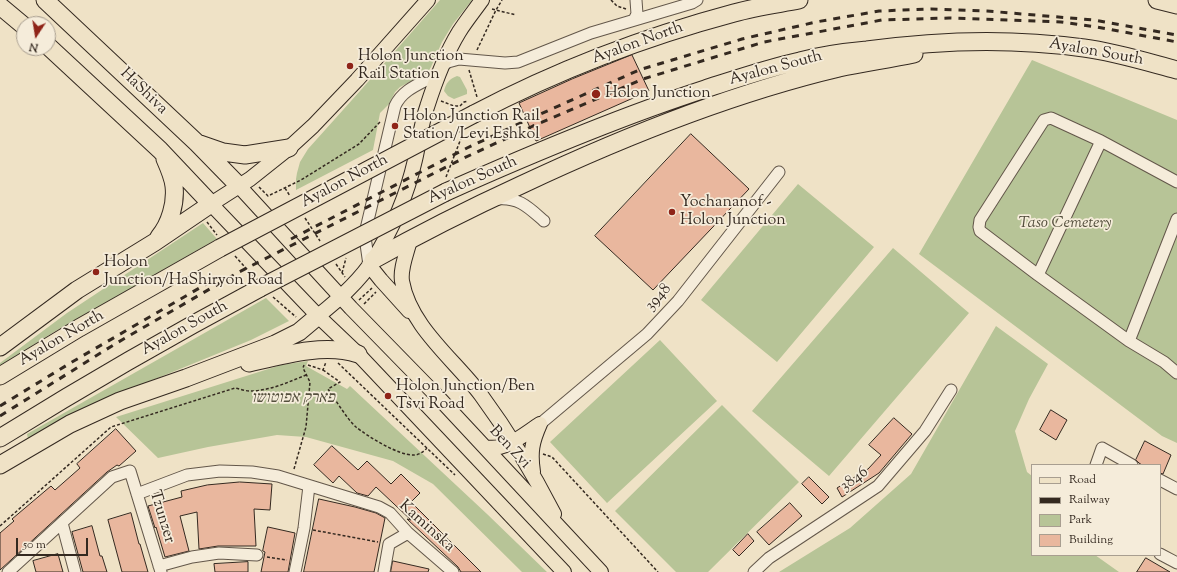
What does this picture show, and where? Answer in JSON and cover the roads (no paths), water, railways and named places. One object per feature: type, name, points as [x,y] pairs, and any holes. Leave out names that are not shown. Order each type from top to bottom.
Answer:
[{"type":"highway","name":"HaShiva","points":[[45,0],[196,143],[245,182]]},
{"type":"highway","name":"Ayalon North","points":[[0,376],[79,328],[224,246],[475,108],[506,97],[597,58],[667,32],[735,13],[799,0]]},
{"type":"highway","points":[[1156,0],[1177,5]]},
{"type":"highway","points":[[0,6],[16,19]]},
{"type":"highway","name":"Ayalon South","points":[[0,438],[48,408],[168,338],[445,188],[647,108],[740,78],[801,60],[850,52],[902,45],[971,42],[1028,42],[1086,48],[1137,59],[1177,70]]},
{"type":"highway","points":[[371,263],[410,240],[490,199],[575,159],[644,131],[725,101],[786,82],[840,68],[918,53],[987,48],[1086,48]]},
{"type":"highway","name":"HaShiva","points":[[56,53],[160,150],[204,208]]},
{"type":"highway","points":[[196,143],[223,152],[238,155],[289,148]]},
{"type":"highway","points":[[155,242],[169,219],[175,198],[173,178],[160,150]]},
{"type":"highway","points":[[0,347],[77,290],[155,242],[204,208]]},
{"type":"highway","points":[[0,465],[70,424],[120,401],[275,344],[298,332],[312,321]]},
{"type":"highway","points":[[186,378],[260,360],[326,354],[341,350],[358,354]]},
{"type":"main road","points":[[428,0],[331,107],[289,148],[245,182],[204,208],[312,321],[358,354],[564,572]]},
{"type":"main road","points":[[312,321],[341,297],[371,263],[393,223],[403,201],[415,162],[426,108],[441,70],[459,33],[487,5]]},
{"type":"main road","name":"Ben Zvi","points":[[245,182],[341,297],[438,397],[601,572]]},
{"type":"main road","points":[[410,240],[402,281],[416,319]]},
{"type":"main road","points":[[371,263],[384,284],[480,394],[534,474],[563,531]]},
{"type":"main road","points":[[485,447],[494,449],[499,448],[512,442],[540,424]]},
{"type":"main road","points":[[534,474],[531,450],[534,437],[540,424]]},
{"type":"street","points":[[634,20],[637,14],[636,0]]},
{"type":"street","points":[[371,263],[366,250],[366,229],[394,109],[402,94],[441,70],[448,62],[458,59],[505,63],[518,62],[591,33],[692,3],[697,0]]},
{"type":"street","points":[[1177,182],[1101,141],[1051,118],[1044,120],[980,220],[979,228],[980,231],[1038,275],[1129,341],[1164,362],[1177,373]]},
{"type":"street","points":[[1038,275],[1101,141]]},
{"type":"street","name":"3948","points":[[540,424],[647,334],[678,301],[779,172]]},
{"type":"street","points":[[490,199],[517,201],[527,206],[544,221]]},
{"type":"street","points":[[1129,341],[1177,219]]},
{"type":"street","name":"3846","points":[[754,572],[768,558],[878,486],[925,431],[951,390]]},
{"type":"street","points":[[1096,464],[1102,448],[1130,464]]},
{"type":"street","name":"Tzunzer","points":[[62,523],[112,477],[130,471],[160,569]]},
{"type":"street","name":"Kaminska","points":[[137,494],[187,475],[220,471],[252,472],[278,476],[379,507],[390,513],[408,533],[453,572]]},
{"type":"street","points":[[1161,481],[1177,489]]},
{"type":"street","points":[[296,567],[304,528],[309,486]]},
{"type":"street","points":[[8,572],[62,523],[75,572]]},
{"type":"street","points":[[384,572],[389,544],[408,533]]},
{"type":"street","points":[[160,569],[192,557],[219,553],[257,555]]},
{"type":"street","points":[[1161,555],[1177,563]]},
{"type":"railway","points":[[291,239],[467,148],[639,70],[742,39],[816,22],[879,11],[931,9],[987,11],[1094,20],[1177,35]]},
{"type":"railway","points":[[0,416],[115,344],[239,272],[464,158],[533,126],[643,79],[764,42],[882,20],[949,18],[1061,22],[1177,42]]},
{"type":"railway","points":[[0,406],[72,362],[215,279]]},
{"type":"place","name":"Holon Junction Rail Station","points":[[350,66]]},
{"type":"place","name":"Holon Junction","points":[[596,94]]},
{"type":"place","name":"Holon Junction Rail Station/Levi Eshkol","points":[[395,126]]},
{"type":"place","name":"Yochananof - Holon Junction","points":[[672,212]]},
{"type":"place","name":"Holon Junction/HaShiryon Road","points":[[96,272]]},
{"type":"place","name":"Holon Junction/Ben Tsvi Road","points":[[388,396]]},
{"type":"park label","name":"Taso Cemetery","points":[[1065,224]]},
{"type":"park label","name":"פארק אפוטושו","points":[[293,399]]}]
